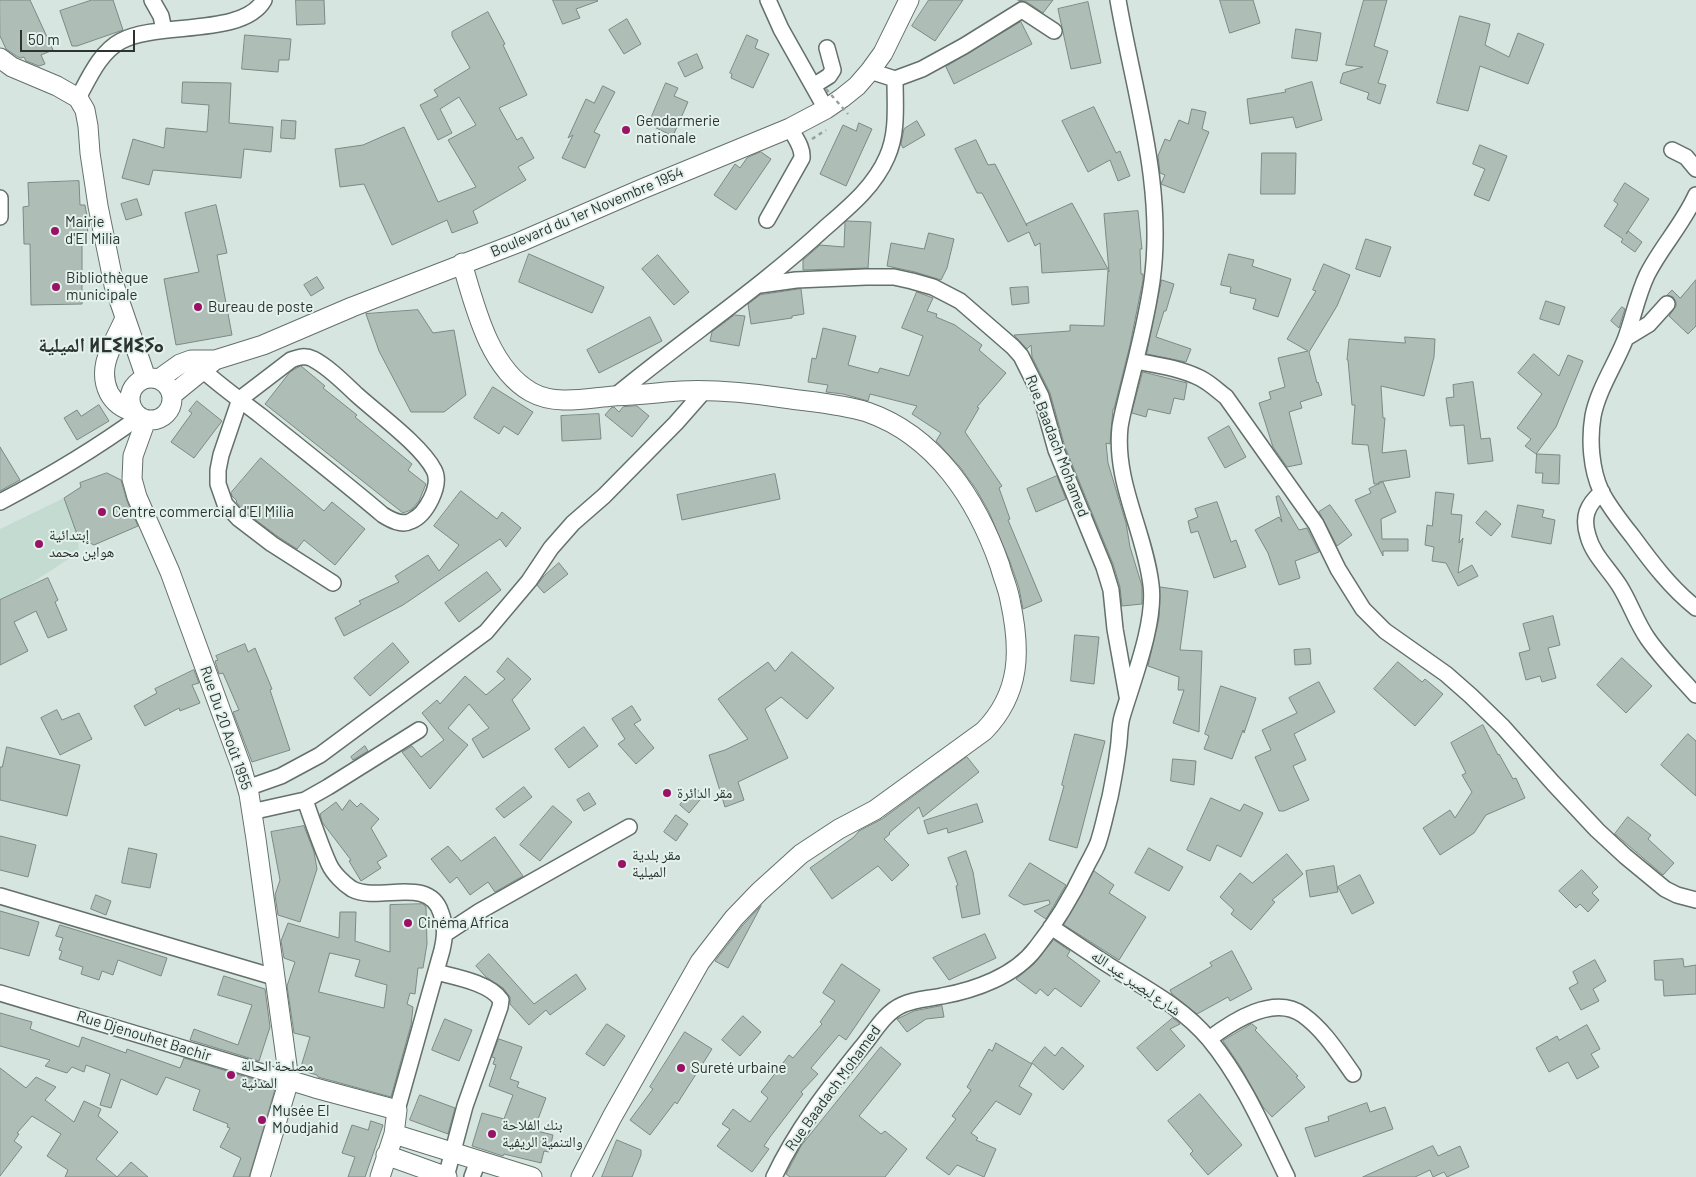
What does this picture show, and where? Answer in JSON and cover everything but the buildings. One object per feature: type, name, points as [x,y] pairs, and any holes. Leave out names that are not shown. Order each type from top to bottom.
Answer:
[{"type":"main road","name":"Boulevard du 1er Novembre 1954","points":[[202,363],[263,345],[352,307],[520,242],[651,185],[790,128],[830,117],[850,92],[870,72],[883,53],[909,0]]},
{"type":"main road","points":[[0,58],[12,67],[57,86],[78,98],[85,110],[98,206],[114,285],[125,318],[153,379],[166,383],[172,395],[172,402],[165,415],[159,418],[140,416],[119,406],[112,398],[104,376],[108,356],[125,318]]},
{"type":"main road","points":[[462,263],[474,301],[499,361],[517,381],[531,392],[545,398],[572,400],[706,390],[738,392],[844,406],[867,412],[904,430],[932,452],[952,473],[968,495],[992,544],[1009,592],[1014,614],[1016,669],[1012,688],[1004,706],[995,719],[984,731],[875,810],[839,829],[807,850],[759,892],[734,918],[700,962],[612,1117],[582,1177]]},
{"type":"main road","points":[[140,416],[129,399],[130,392],[139,381],[153,379],[180,364],[202,363]]},
{"type":"main road","points":[[172,395],[202,363]]},
{"type":"main road","name":"Rue Du 20 Août 1955","points":[[140,416],[133,456],[132,479],[170,572],[241,766],[247,788],[289,1080]]},
{"type":"main road","points":[[260,1177],[289,1080],[397,1110],[394,1134],[380,1177]]},
{"type":"main road","points":[[394,1134],[454,1153],[475,1169],[532,1177]]},
{"type":"main road","points":[[386,1155],[446,1177]]},
{"type":"street","points":[[152,0],[161,16],[164,30]]},
{"type":"street","points":[[78,98],[89,77],[110,49],[120,41],[134,35],[209,26],[244,18],[254,12],[264,0]]},
{"type":"street","points":[[768,0],[781,28],[819,88],[830,117]]},
{"type":"street","name":"Rue Baadach Mohamed","points":[[774,1177],[801,1128],[835,1080],[886,1015],[900,1005],[915,1000],[972,990],[1018,965],[1033,952],[1052,927],[1098,845],[1110,798],[1121,723],[1152,605],[1152,588],[1139,530],[1128,497],[1120,452],[1120,426],[1152,281],[1156,226],[1149,161],[1118,0]]},
{"type":"street","points":[[870,72],[894,79],[914,72],[941,60],[1026,5],[1054,31]]},
{"type":"street","points":[[819,88],[833,70],[827,48]]},
{"type":"street","points":[[615,396],[760,285],[806,246],[868,188],[887,156],[894,129],[896,113],[894,79]]},
{"type":"street","points":[[767,220],[800,164],[802,152],[790,128]]},
{"type":"street","points":[[1672,150],[1686,157],[1696,169]]},
{"type":"street","points":[[1696,195],[1682,222],[1647,275],[1639,294],[1626,338],[1597,402],[1593,420],[1591,450],[1602,492],[1623,524],[1668,581],[1684,599],[1696,608]]},
{"type":"street","points":[[0,198],[0,218]]},
{"type":"street","name":"Rue Baadach Mohamed","points":[[760,285],[796,280],[866,276],[894,277],[912,281],[933,287],[960,301],[1021,356],[1041,396],[1056,450],[1104,568],[1111,590],[1115,629],[1127,700]]},
{"type":"street","points":[[1626,338],[1649,324],[1667,304]]},
{"type":"street","points":[[202,363],[240,399],[383,515],[392,520],[402,523],[410,522],[420,516],[436,488],[437,480],[434,471],[417,448],[331,372],[312,358],[300,356],[292,360],[240,399],[228,431],[218,470],[218,484],[225,504],[238,518],[272,544],[333,583]]},
{"type":"street","points":[[1136,360],[1175,368],[1196,376],[1226,397],[1316,524],[1353,594],[1368,615],[1385,631],[1446,674],[1471,696],[1504,727],[1591,823],[1625,856],[1665,889],[1677,895],[1696,900]]},
{"type":"street","points":[[247,788],[281,776],[320,755],[486,632],[529,581],[551,548],[573,523],[604,496],[706,390]]},
{"type":"street","points":[[1,501],[64,467],[110,438],[140,416]]},
{"type":"street","points":[[1602,492],[1589,505],[1586,514],[1588,536],[1591,545],[1619,585],[1648,639],[1696,695]]},
{"type":"street","points":[[251,812],[306,800],[419,730]]},
{"type":"street","points":[[306,800],[329,865],[342,880],[352,888],[364,893],[415,892],[428,895],[436,901],[440,910],[446,934],[397,1110]]},
{"type":"street","points":[[446,934],[488,907],[628,827]]},
{"type":"street","points":[[0,896],[274,977]]},
{"type":"street","name":"شارع لبصير عبد الله","points":[[1052,927],[1117,971],[1159,996],[1191,1020],[1209,1039],[1243,1088],[1287,1177]]},
{"type":"street","points":[[436,972],[465,979],[479,985],[494,992],[501,1000],[465,1106],[454,1153],[446,1177]]},
{"type":"street","name":"Rue Djenouhet Bachir","points":[[0,993],[289,1080]]},
{"type":"street","points":[[1209,1039],[1228,1024],[1248,1014],[1279,1007],[1290,1009],[1302,1014],[1314,1024],[1330,1041],[1352,1074]]},
{"type":"path","points":[[819,88],[848,114]]},
{"type":"path","points":[[800,146],[830,117]]},
{"type":"shaded area","name":"إبتدائية هواين محمد","points":[[64,498],[78,537],[79,552],[0,604],[0,529]]},
{"type":"place","name":"Gendarmerie nationale","points":[[626,130]]},
{"type":"place","name":"Mairie d'El Milia","points":[[55,231]]},
{"type":"place","name":"Bibliothèque municipale","points":[[56,287]]},
{"type":"place","name":"Bureau de poste","points":[[198,307]]},
{"type":"place","name":"Centre commercial d'El Milia","points":[[102,512]]},
{"type":"place","name":"إبتدائية هواين محمد","points":[[39,544]]},
{"type":"place","name":"مقر الدائرة","points":[[667,793]]},
{"type":"place","name":"مقر بلدية الميلية","points":[[622,864]]},
{"type":"place","name":"Cinéma Africa","points":[[408,923]]},
{"type":"place","name":"Sureté urbaine","points":[[681,1068]]},
{"type":"place","name":"مصلحة الحالة المدنية","points":[[231,1075]]},
{"type":"place","name":"Musée El Moudjahid","points":[[262,1120]]},
{"type":"place","name":"بنك الفلاحة والتنمية الريفية","points":[[492,1134]]},
{"type":"district","name":"الميلية ⵍⵎⵉⵍⵉⵢⴰ","points":[[101,345]]}]
